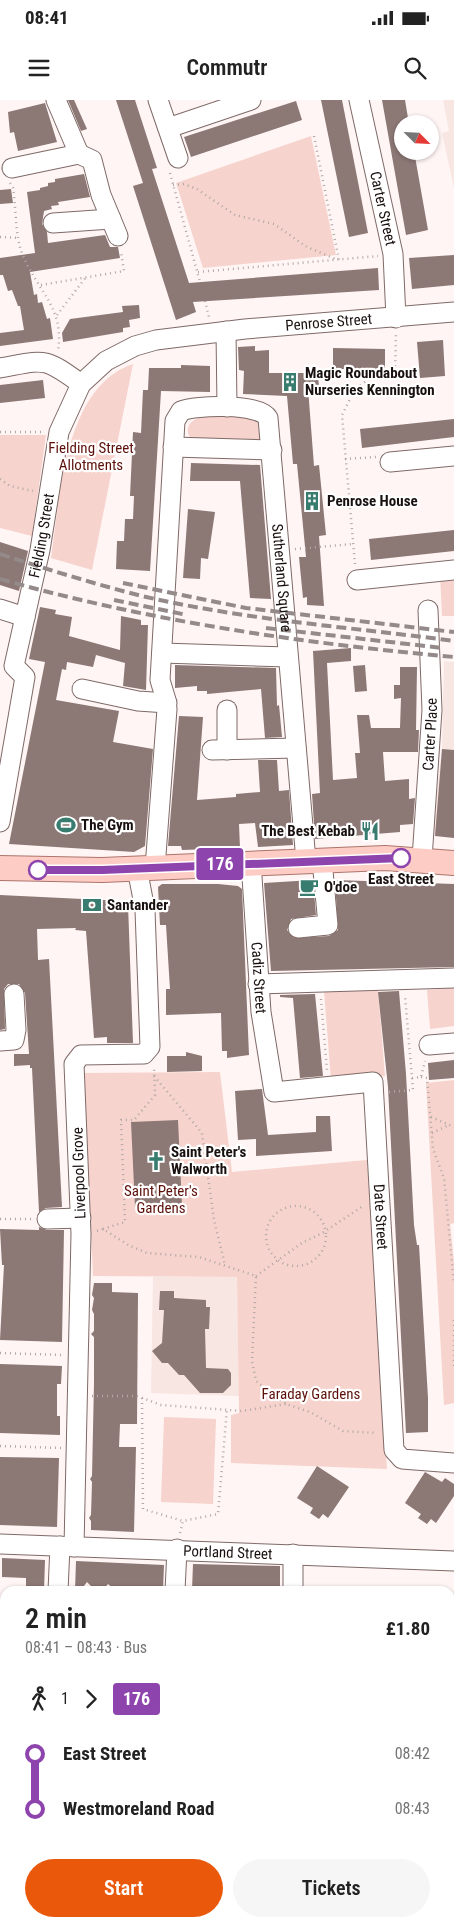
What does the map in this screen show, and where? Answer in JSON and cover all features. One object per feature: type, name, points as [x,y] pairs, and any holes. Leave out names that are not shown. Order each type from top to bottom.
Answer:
[{"type":"main road","points":[[0,868],[146,868],[314,860],[422,859],[454,863]]},
{"type":"street","points":[[56,100],[79,154]]},
{"type":"street","points":[[158,100],[178,158]]},
{"type":"street","points":[[168,128],[251,100]]},
{"type":"street","name":"Carter Street","points":[[359,100],[392,254],[396,290],[396,318]]},
{"type":"street","points":[[10,173],[79,154],[92,160],[118,236]]},
{"type":"street","points":[[54,223],[111,218]]},
{"type":"street","name":"Penrose Street","points":[[205,334],[454,312]]},
{"type":"street","points":[[226,331],[227,407]]},
{"type":"street","name":"Fielding Street","points":[[0,822],[24,677],[14,666],[50,491],[59,432],[81,384],[106,362],[135,346],[156,340],[205,334]]},
{"type":"street","points":[[0,368],[40,361],[56,365],[81,384]]},
{"type":"street","name":"Sutherland Square","points":[[146,868],[167,703],[160,683],[175,421],[181,411],[195,407],[257,409],[266,414],[272,450],[296,748],[314,860],[328,926],[298,928]]},
{"type":"street","points":[[173,447],[272,450]]},
{"type":"street","points":[[390,462],[454,456]]},
{"type":"street","points":[[357,580],[454,570]]},
{"type":"street","points":[[0,609],[25,617]]},
{"type":"street","name":"Carter Place","points":[[422,859],[432,710],[428,610]]},
{"type":"street","points":[[162,653],[288,657]]},
{"type":"street","points":[[82,689],[138,701],[167,703]]},
{"type":"street","points":[[227,710],[219,750],[296,748]]},
{"type":"street","name":"Cadiz Street","points":[[251,862],[258,984],[263,1030],[274,1092],[328,1087]]},
{"type":"street","points":[[146,868],[145,910],[151,1043],[148,1052]]},
{"type":"street","points":[[258,984],[454,978]]},
{"type":"street","points":[[0,1041],[14,1040],[16,1030],[14,994]]},
{"type":"street","points":[[429,1046],[454,1043]]},
{"type":"street","name":"Liverpool Grove","points":[[59,1586],[67,1547],[77,1449],[81,1226],[74,1064],[81,1055],[148,1052]]},
{"type":"street","points":[[328,1087],[373,1082]]},
{"type":"street","name":"Date Street","points":[[373,1082],[378,1196],[394,1442]]},
{"type":"street","points":[[47,1219],[81,1226]]},
{"type":"street","points":[[394,1442],[402,1459],[454,1463]]},
{"type":"street","name":"Portland Street","points":[[0,1544],[177,1549],[454,1561]]},
{"type":"street","points":[[175,1586],[177,1549]]},
{"type":"street","points":[[293,1554],[293,1586]]},
{"type":"path","points":[[314,136],[339,260]]},
{"type":"path","points":[[178,158],[169,172],[200,282]]},
{"type":"path","points":[[10,173],[14,188],[21,252],[57,315],[60,341],[56,365]]},
{"type":"path","points":[[173,185],[184,184],[197,189],[235,215],[274,224],[307,247],[339,260]]},
{"type":"path","points":[[41,285],[124,271],[118,236]]},
{"type":"path","points":[[0,237],[19,238]]},
{"type":"path","points":[[198,272],[392,254]]},
{"type":"path","points":[[57,315],[86,277]]},
{"type":"path","points":[[357,580],[342,415],[355,389],[369,379],[395,374],[396,318]]},
{"type":"path","points":[[0,432],[59,432]]},
{"type":"path","points":[[345,459],[389,456],[390,462]]},
{"type":"path","points":[[0,479],[10,486],[24,491],[50,491]]},
{"type":"path","points":[[280,550],[353,544]]},
{"type":"path","points":[[373,1082],[384,1081],[386,1093],[413,1090],[404,980]]},
{"type":"path","points":[[320,982],[328,1087]]},
{"type":"path","points":[[421,1078],[429,1046]]},
{"type":"path","points":[[81,1226],[104,1229],[125,1222],[121,1120],[134,1120],[155,1095],[154,1062],[148,1052]]},
{"type":"path","points":[[154,1076],[202,1133],[214,1220],[225,1266]]},
{"type":"path","points":[[412,1078],[427,1078],[432,1133],[437,1162],[444,1178],[454,1284]]},
{"type":"path","points":[[431,1117],[454,1127]]},
{"type":"path","points":[[432,1133],[448,1125]]},
{"type":"path","points":[[256,1276],[302,1243],[326,1231],[378,1196]]},
{"type":"path","points":[[291,1207],[306,1208],[319,1217],[326,1231],[326,1239],[321,1254],[309,1264],[293,1266],[278,1261],[272,1255],[266,1241],[268,1226],[277,1213],[291,1207]]},
{"type":"path","points":[[0,1218],[47,1219]]},
{"type":"path","points":[[104,1229],[128,1245],[147,1253],[199,1257],[256,1276]]},
{"type":"path","points":[[256,1276],[252,1361],[253,1374],[261,1386],[286,1404],[310,1412],[347,1432],[394,1442]]},
{"type":"path","points":[[454,1320],[454,1369]]},
{"type":"path","points":[[0,1353],[79,1355]]},
{"type":"path","points":[[78,1396],[142,1398],[161,1405],[242,1411],[286,1404]]},
{"type":"path","points":[[142,1398],[143,1510],[183,1520],[218,1514],[228,1409]]},
{"type":"path","points":[[0,1446],[77,1449]]},
{"type":"path","points":[[177,1549],[183,1520]]},
{"type":"shaded area","points":[[443,100],[454,100],[454,188],[442,133],[449,131]]},
{"type":"shaded area","points":[[444,661],[454,662],[454,838],[432,835],[442,749]]},
{"type":"shaded area","points":[[153,1277],[237,1277],[239,1396],[151,1393]]},
{"type":"green space","points":[[311,136],[336,255],[203,268],[176,183]]},
{"type":"green space","name":"Fielding Street Allotments","points":[[133,364],[92,570],[51,558],[63,476],[79,420],[92,396],[110,376]]},
{"type":"green space","points":[[206,416],[255,417],[262,424],[262,437],[259,441],[191,439],[188,430],[190,423]]},
{"type":"green space","points":[[0,435],[46,435],[32,536],[0,528]]},
{"type":"green space","points":[[454,572],[454,616],[442,616],[440,573]]},
{"type":"green space","points":[[454,988],[454,1026],[430,1029],[427,990]]},
{"type":"green space","points":[[378,990],[385,1076],[331,1080],[324,991]]},
{"type":"green space","points":[[220,1072],[232,1172],[367,1160],[387,1469],[231,1463],[231,1415],[239,1413],[237,1277],[93,1276],[84,1073]]},
{"type":"green space","points":[[454,1080],[454,1223],[450,1224],[454,1262],[454,1403],[444,1405],[426,1083]]},
{"type":"green space","points":[[164,1417],[216,1419],[213,1504],[161,1502]]},
{"type":"building","points":[[68,100],[74,100],[87,129],[81,131]]},
{"type":"building","points":[[116,100],[135,100],[157,168],[152,169],[189,283],[378,268],[379,290],[193,302],[196,312],[176,320],[133,186],[143,183]]},
{"type":"building","points":[[321,100],[342,100],[368,233],[349,237]]},
{"type":"building","points":[[382,100],[405,100],[408,115],[394,115],[394,160],[416,160],[428,230],[406,235]]},
{"type":"building","points":[[296,101],[302,120],[191,157],[184,137]]},
{"type":"building","points":[[45,103],[57,142],[18,151],[14,132],[10,133],[8,112]]},
{"type":"building","points":[[84,174],[90,197],[58,202],[59,205],[51,206],[52,209],[44,211],[42,224],[47,232],[48,243],[105,235],[110,247],[118,247],[120,258],[30,272],[34,295],[37,294],[38,303],[42,302],[47,319],[50,318],[53,339],[0,346],[0,333],[24,330],[20,306],[18,306],[12,290],[8,291],[3,275],[0,275],[0,258],[35,253],[27,192],[40,190],[40,188],[48,186],[48,183],[55,182],[55,179]]},
{"type":"building","points":[[11,189],[13,203],[0,204],[0,190]]},
{"type":"building","points":[[454,255],[454,285],[412,289],[409,258]]},
{"type":"building","points":[[139,305],[140,318],[129,320],[130,327],[123,328],[123,332],[63,342],[62,333],[70,319],[123,312],[122,306]]},
{"type":"building","points":[[443,340],[445,376],[420,378],[417,342]]},
{"type":"building","points":[[255,346],[255,351],[269,350],[269,373],[318,373],[319,388],[308,388],[314,466],[319,465],[326,535],[319,536],[324,606],[307,605],[307,597],[303,598],[299,557],[306,557],[297,464],[293,464],[287,396],[243,394],[244,371],[239,370],[238,347]]},
{"type":"building","points":[[333,348],[385,349],[385,369],[333,369]]},
{"type":"building","points":[[181,365],[210,366],[210,392],[161,391],[150,571],[116,569],[117,541],[124,541],[125,519],[133,519],[134,496],[130,496],[133,432],[141,433],[143,390],[148,390],[149,368],[181,368]]},
{"type":"building","points":[[43,380],[45,398],[0,403],[0,385]]},
{"type":"building","points":[[454,419],[454,437],[362,448],[360,429]]},
{"type":"building","points":[[191,463],[260,465],[271,599],[250,598],[240,481],[190,481]]},
{"type":"building","points":[[188,509],[215,512],[208,559],[201,558],[200,579],[183,578]]},
{"type":"building","points":[[454,530],[454,551],[371,560],[369,539]]},
{"type":"building","points":[[0,542],[28,551],[19,591],[0,585]]},
{"type":"building","points":[[40,607],[56,610],[55,614],[72,617],[69,636],[120,650],[121,616],[141,620],[141,625],[148,625],[146,690],[123,686],[125,663],[96,655],[93,667],[67,662],[66,670],[62,669],[56,700],[119,711],[113,742],[153,749],[145,846],[134,852],[9,844],[45,662],[29,659]]},
{"type":"building","points":[[351,648],[351,661],[327,663],[333,780],[357,778],[355,753],[360,753],[357,715],[369,715],[371,728],[400,728],[401,698],[394,699],[394,685],[400,685],[400,667],[417,667],[416,730],[419,730],[418,752],[383,752],[385,781],[409,779],[409,799],[415,798],[413,824],[400,825],[400,832],[315,839],[312,794],[320,793],[313,651]]},
{"type":"building","points":[[175,665],[276,668],[277,706],[279,705],[282,737],[265,738],[261,689],[207,694],[207,691],[197,691],[197,686],[175,688]]},
{"type":"building","points":[[365,665],[367,691],[355,692],[353,666]]},
{"type":"building","points":[[179,716],[203,717],[197,800],[236,797],[236,794],[260,792],[258,760],[277,760],[279,791],[289,790],[293,845],[258,847],[255,823],[239,824],[240,848],[182,850],[181,846],[168,846]]},
{"type":"building","points":[[442,749],[454,750],[454,838],[435,836]]},
{"type":"building","points":[[313,880],[316,915],[291,919],[287,930],[294,938],[329,936],[338,930],[335,880],[454,884],[454,967],[271,971],[264,883]]},
{"type":"building","points":[[162,884],[218,884],[238,886],[242,889],[249,1055],[227,1058],[227,1051],[222,1051],[221,1013],[166,1015],[166,989],[170,989],[166,925],[160,925],[158,887]]},
{"type":"building","points":[[0,895],[124,901],[128,904],[133,1043],[107,1043],[107,1037],[94,1038],[86,931],[75,930],[76,928],[37,929],[38,960],[49,959],[62,1207],[46,1208],[39,1212],[32,1068],[30,1068],[30,1065],[14,1066],[14,1054],[29,1054],[25,993],[19,984],[8,984],[4,989],[5,1029],[0,1030]]},
{"type":"building","points":[[399,991],[406,1074],[414,1225],[417,1245],[419,1245],[428,1398],[428,1432],[406,1433],[388,1087],[378,992]]},
{"type":"building","points":[[315,994],[323,1076],[300,1078],[293,998],[280,997],[280,995]]},
{"type":"building","points":[[186,1052],[202,1056],[202,1071],[167,1072],[167,1056],[186,1056]]},
{"type":"building","points":[[454,1060],[454,1078],[429,1080],[428,1063]]},
{"type":"building","points":[[262,1089],[268,1135],[316,1132],[316,1116],[330,1116],[332,1151],[256,1156],[256,1139],[238,1140],[235,1091]]},
{"type":"building","name":"Saint Peter's Walworth","points":[[178,1120],[182,1206],[135,1207],[131,1122]]},
{"type":"building","points":[[39,1227],[47,1230],[64,1230],[62,1342],[0,1340],[4,1265],[2,1265],[0,1229],[39,1230]]},
{"type":"building","points":[[94,1283],[112,1283],[112,1292],[138,1293],[137,1424],[120,1424],[119,1447],[136,1447],[134,1532],[91,1530],[89,1518],[91,1515],[92,1482],[90,1479],[92,1476],[94,1337],[91,1334],[94,1331],[94,1314],[92,1310],[94,1298],[92,1295]]},
{"type":"building","points":[[160,1291],[174,1291],[174,1298],[206,1300],[206,1307],[210,1307],[209,1329],[205,1329],[206,1368],[228,1369],[231,1373],[231,1385],[223,1393],[200,1393],[184,1375],[179,1375],[168,1363],[162,1363],[152,1351],[162,1343],[164,1310],[159,1310]]},
{"type":"building","points":[[0,1364],[62,1366],[61,1384],[57,1384],[57,1416],[60,1416],[60,1435],[0,1433]]},
{"type":"building","points":[[0,1457],[59,1458],[57,1527],[0,1525]]},
{"type":"building","points":[[317,1466],[349,1487],[328,1518],[323,1514],[319,1519],[310,1513],[313,1508],[297,1498]]},
{"type":"building","points":[[425,1472],[442,1482],[445,1478],[454,1484],[454,1496],[436,1523],[431,1519],[427,1524],[418,1518],[421,1514],[405,1503]]},
{"type":"building","points":[[2,1558],[45,1560],[44,1586],[26,1586],[26,1578],[2,1577]]},
{"type":"building","points":[[76,1561],[164,1565],[163,1586],[110,1586],[108,1584],[106,1586],[91,1586],[87,1582],[84,1586],[75,1586]]},
{"type":"building","points":[[193,1564],[280,1566],[280,1586],[192,1586]]},
{"type":"railway","points":[[0,554],[142,596],[181,604],[259,617],[454,641]]},
{"type":"railway","points":[[0,579],[112,607],[225,628],[339,645],[454,657]]},
{"type":"railway","points":[[123,583],[246,608],[454,632]]},
{"type":"railway","points":[[114,600],[187,615]]},
{"type":"railway","points":[[266,628],[443,648]]},
{"type":"bus line","name":"176","points":[[38,870],[102,870],[251,862],[401,858]]},
{"type":"place","name":"Magic Roundabout Nurseries Kennington","points":[[290,382]]},
{"type":"place","name":"Penrose House","points":[[312,501]]},
{"type":"place","name":"The Gym","points":[[66,825]]},
{"type":"place","name":"The Best Kebab","points":[[370,831]]},
{"type":"place","name":"East Street","points":[[401,858]]},
{"type":"place","name":"O'doe","points":[[309,887]]},
{"type":"place","name":"Santander","points":[[92,905]]},
{"type":"place","name":"Saint Peter's Walworth","points":[[156,1161]]},
{"type":"park label","name":"Saint Peter's Gardens","points":[[161,1200]]},
{"type":"park label","name":"Faraday Gardens","points":[[311,1394]]}]
